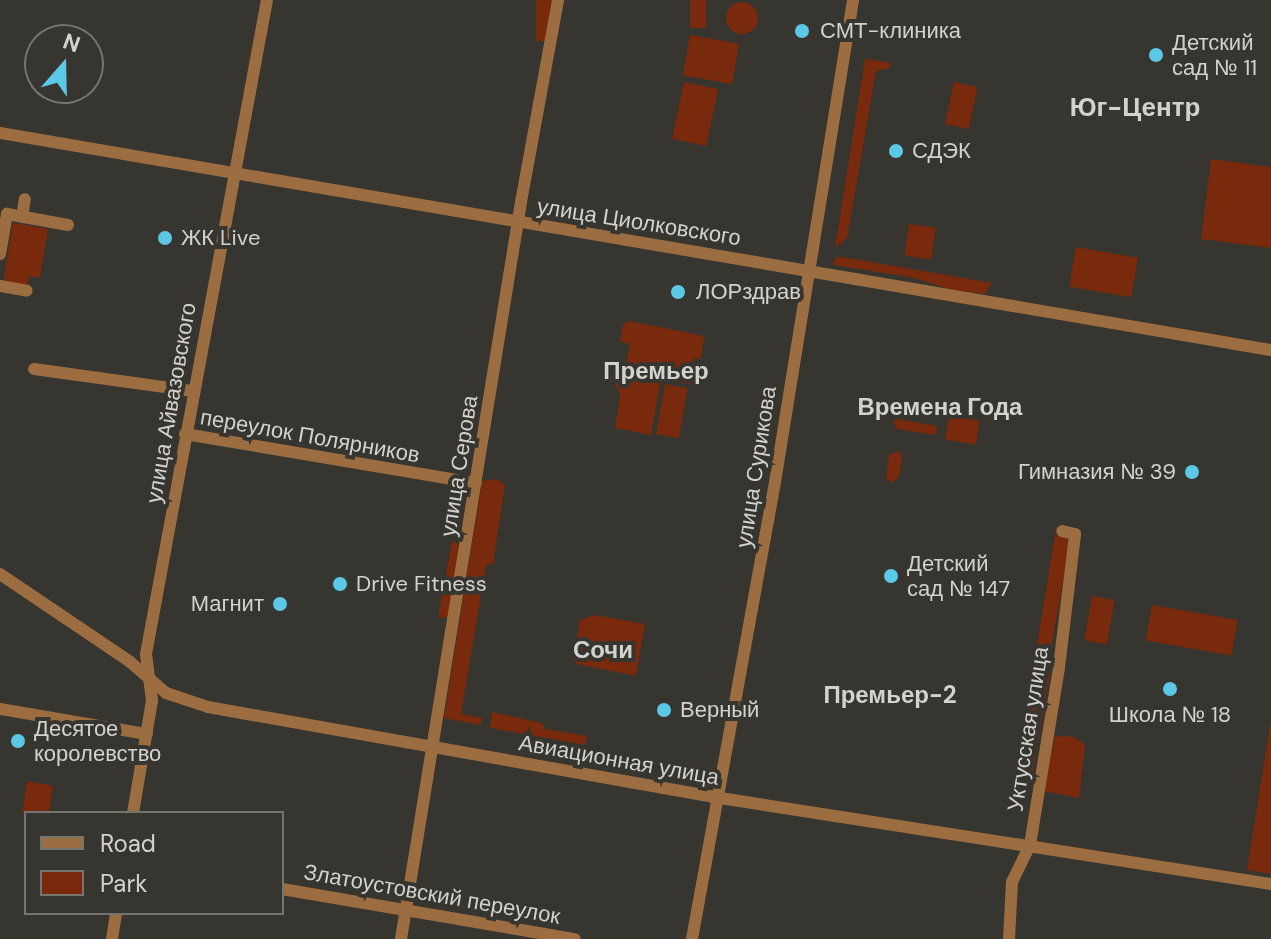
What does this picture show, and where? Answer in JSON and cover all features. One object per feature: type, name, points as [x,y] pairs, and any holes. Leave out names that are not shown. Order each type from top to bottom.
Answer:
[{"type":"street","name":"улица Айвазовского","points":[[133,811],[147,734],[152,682],[146,654],[267,0]]},
{"type":"street","name":"улица Серова","points":[[401,939],[518,223],[558,0]]},
{"type":"street","name":"улица Сурикова","points":[[692,939],[775,482],[853,0]]},
{"type":"street","name":"улица Циолковского","points":[[0,133],[1271,350]]},
{"type":"street","points":[[22,217],[25,199]]},
{"type":"street","points":[[0,254],[7,214],[68,225]]},
{"type":"street","points":[[0,286],[27,291]]},
{"type":"street","name":"переулок Полярников","points":[[34,369],[193,391]]},
{"type":"street","name":"переулок Полярников","points":[[185,434],[476,483]]},
{"type":"street","name":"Уктусская улица","points":[[1009,939],[1012,882],[1030,845],[1059,667],[1075,534],[1062,531]]},
{"type":"street","name":"Авиационная улица","points":[[0,574],[129,661],[174,697],[208,707],[720,798],[1271,884]]},
{"type":"street","points":[[0,709],[147,734]]},
{"type":"street","name":"Златоустовский переулок","points":[[284,889],[575,939]]},
{"type":"street","points":[[112,939],[116,915]]},
{"type":"green space","points":[[536,0],[552,0],[552,41],[536,41]]},
{"type":"green space","points":[[690,0],[706,0],[706,28],[690,28]]},
{"type":"green space","points":[[742,2],[753,7],[758,18],[753,29],[742,34],[731,29],[726,18],[731,7]]},
{"type":"green space","points":[[690,35],[739,44],[732,84],[683,75]]},
{"type":"green space","points":[[865,59],[891,63],[890,68],[876,71],[847,238],[835,248]]},
{"type":"green space","points":[[684,82],[718,89],[706,146],[672,139]]},
{"type":"green space","points":[[954,82],[977,87],[969,129],[945,124]]},
{"type":"green space","points":[[1211,159],[1271,167],[1271,248],[1201,239]]},
{"type":"green space","points":[[13,223],[48,229],[40,278],[29,276],[27,288],[3,284]]},
{"type":"green space","points":[[909,224],[936,228],[931,259],[905,256]]},
{"type":"green space","points":[[1076,247],[1138,258],[1131,297],[1069,286]]},
{"type":"green space","points":[[835,258],[992,283],[985,294],[953,290],[910,277],[833,265]]},
{"type":"green space","points":[[629,321],[704,336],[701,359],[694,358],[691,372],[698,374],[696,385],[661,379],[651,435],[615,428],[620,395],[614,380],[617,363],[626,364],[630,344],[620,342],[623,325]]},
{"type":"green space","points":[[665,384],[688,388],[679,438],[656,434]]},
{"type":"green space","points":[[949,416],[980,421],[976,445],[945,440]]},
{"type":"green space","points":[[897,419],[937,426],[936,435],[897,429],[893,422]]},
{"type":"green space","points":[[899,451],[902,457],[899,477],[892,483],[886,478],[889,455]]},
{"type":"green space","points":[[496,479],[505,485],[493,564],[486,565],[461,714],[482,718],[481,725],[444,718],[482,481]]},
{"type":"green space","points":[[1055,534],[1067,538],[1069,546],[1049,660],[1035,658]]},
{"type":"green space","points":[[452,541],[461,546],[450,617],[438,618]]},
{"type":"green space","points":[[1092,596],[1115,600],[1107,644],[1084,640]]},
{"type":"green space","points":[[1152,605],[1238,620],[1231,656],[1146,640]]},
{"type":"green space","points":[[594,615],[645,624],[636,676],[577,664],[573,660],[580,620]]},
{"type":"green space","points":[[1032,670],[1050,673],[1030,787],[1015,782]]},
{"type":"green space","points":[[492,712],[542,723],[545,729],[587,736],[585,745],[490,728]]},
{"type":"green space","points":[[1271,719],[1271,874],[1247,870]]},
{"type":"green space","points":[[1055,736],[1074,737],[1085,745],[1079,798],[1043,791]]},
{"type":"green space","points":[[27,781],[53,786],[49,811],[22,813]]},
{"type":"place","name":"СМТ-клиника","points":[[802,31]]},
{"type":"place","name":"Детский сад № 11","points":[[1156,55]]},
{"type":"place","name":"СДЭК","points":[[896,151]]},
{"type":"place","name":"ЖК Live","points":[[165,238]]},
{"type":"place","name":"ЛОРздрав","points":[[678,292]]},
{"type":"place","name":"Гимназия № 39","points":[[1192,472]]},
{"type":"place","name":"Детский сад № 147","points":[[891,576]]},
{"type":"place","name":"Drive Fitness","points":[[340,584]]},
{"type":"place","name":"Магнит","points":[[280,604]]},
{"type":"place","name":"Школа № 18","points":[[1170,689]]},
{"type":"place","name":"Верный","points":[[664,710]]},
{"type":"place","name":"Десятое королевство","points":[[18,741]]},
{"type":"district","name":"Юг-Центр","points":[[1135,108]]},
{"type":"district","name":"Премьер","points":[[656,371]]},
{"type":"district","name":"Времена Года","points":[[940,407]]},
{"type":"district","name":"Сочи","points":[[603,650]]},
{"type":"district","name":"Премьер-2","points":[[890,695]]}]
